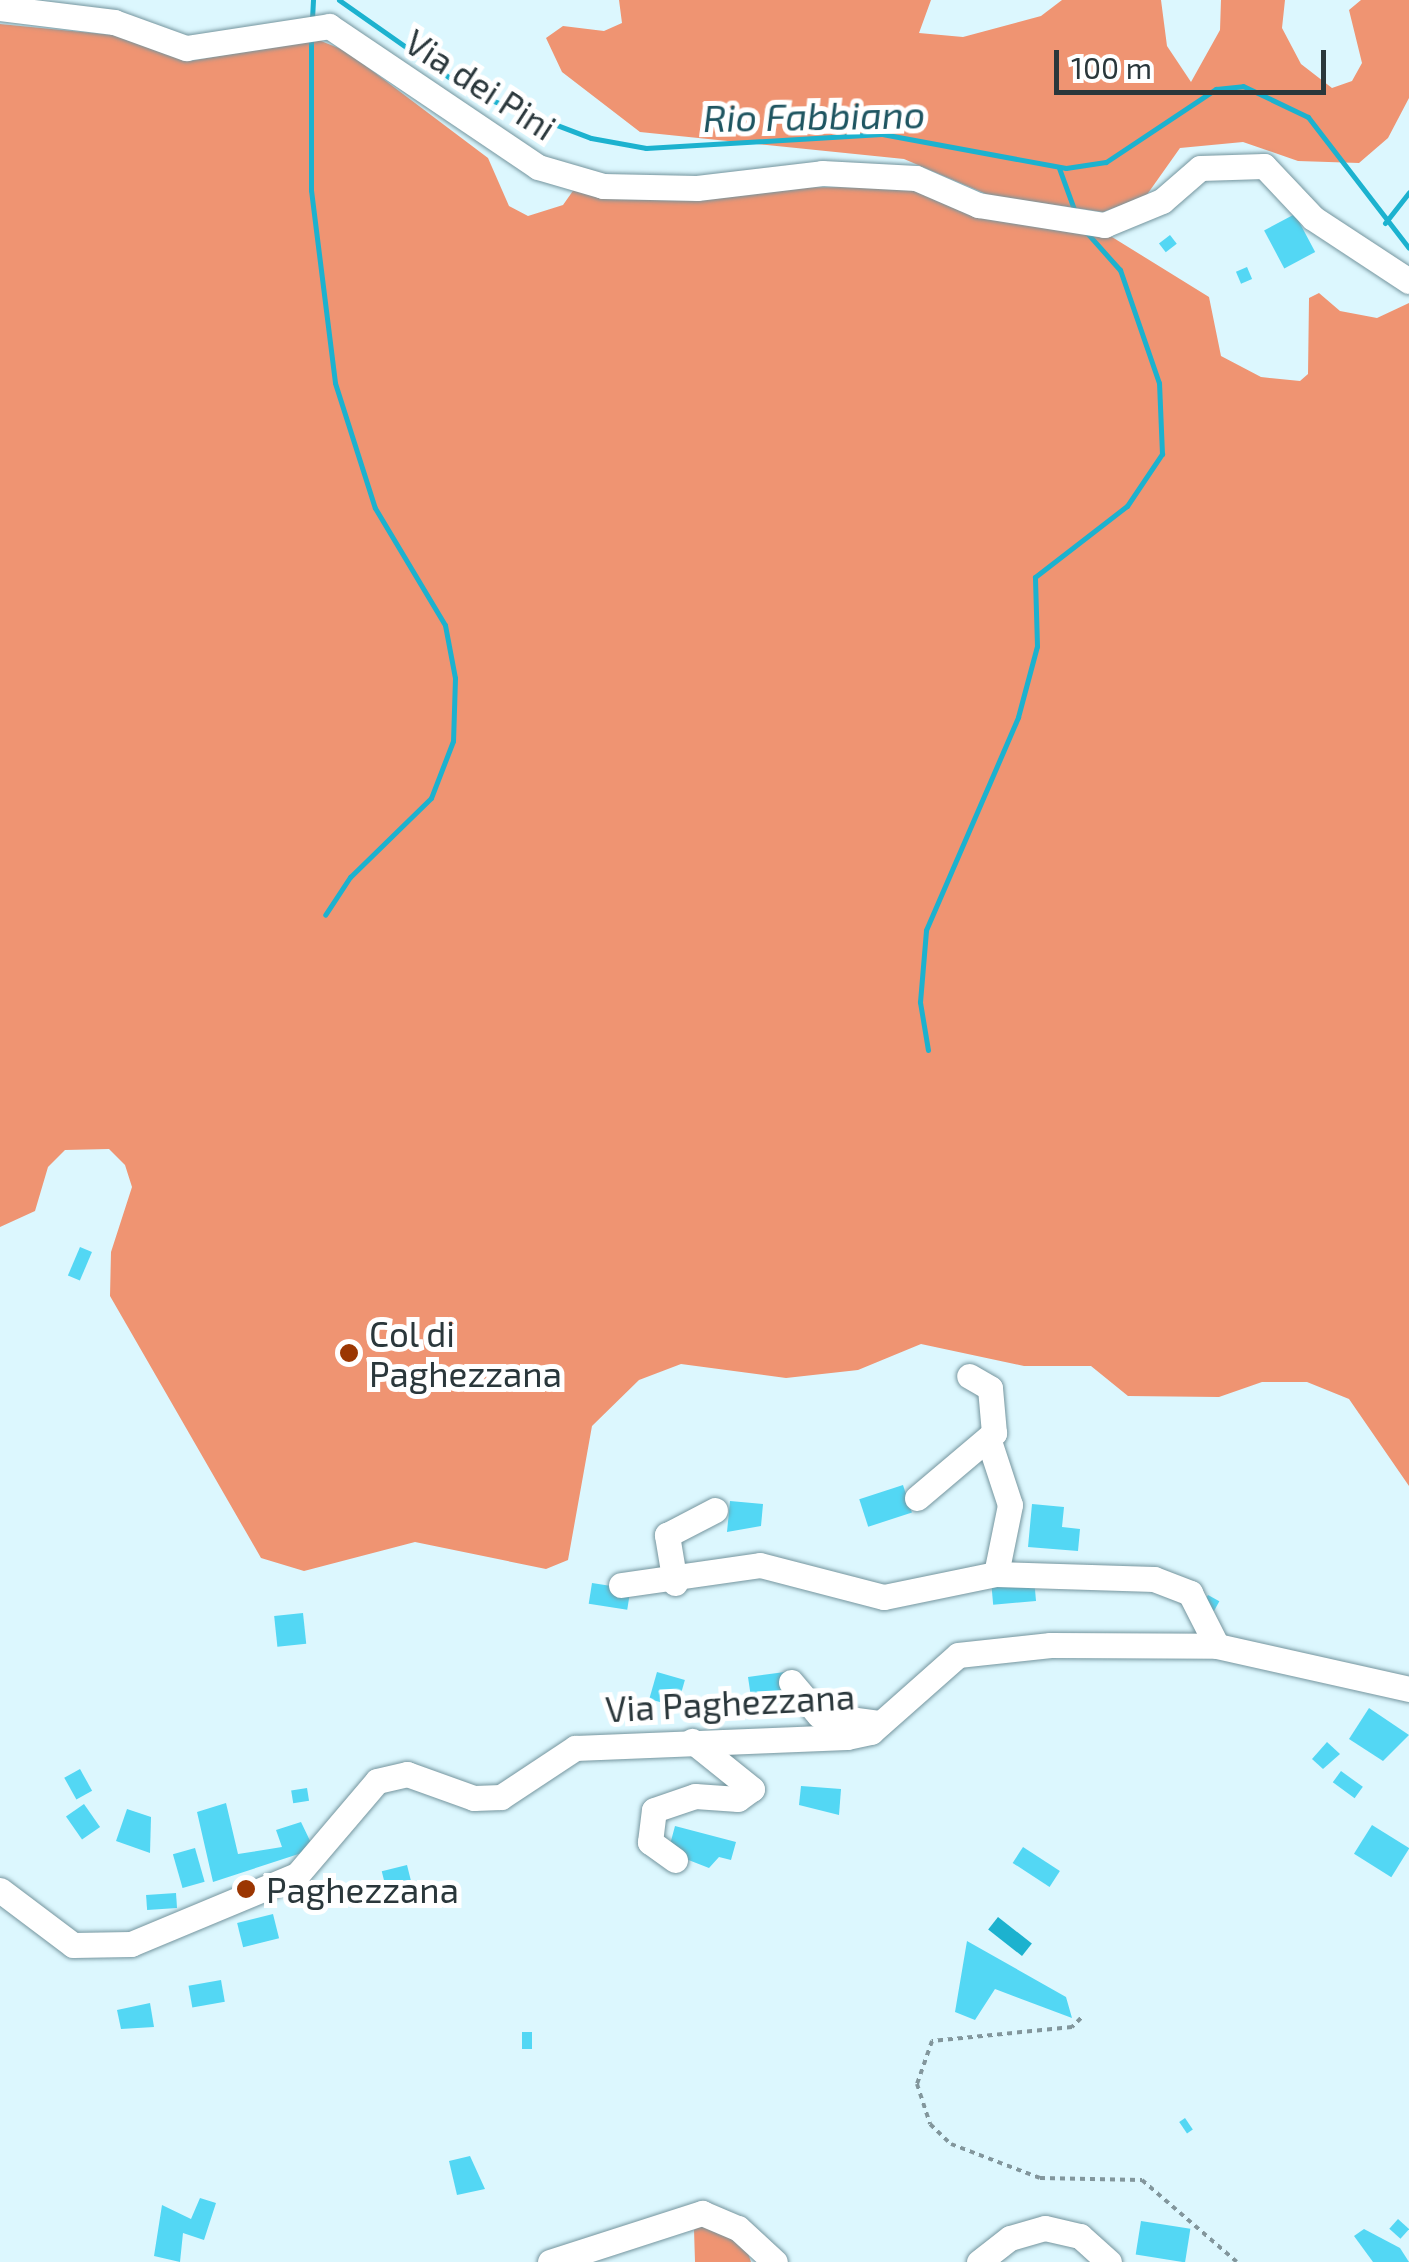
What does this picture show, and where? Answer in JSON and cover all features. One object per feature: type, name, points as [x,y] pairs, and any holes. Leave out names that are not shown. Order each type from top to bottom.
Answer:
[{"type":"street","name":"Via dei Pini","points":[[0,8],[114,22],[186,48],[328,26],[538,167],[603,186],[697,188],[822,173],[916,178],[978,205],[1104,225],[1162,202],[1200,168],[1264,166],[1283,176],[1313,218],[1409,281]]},
{"type":"street","points":[[969,1376],[985,1381],[995,1400],[989,1441],[1010,1505],[996,1574]]},
{"type":"street","points":[[917,1498],[989,1441]]},
{"type":"street","points":[[674,1583],[667,1535],[716,1510]]},
{"type":"street","points":[[621,1584],[674,1583],[760,1565],[898,1597],[996,1574],[1174,1582],[1190,1592],[1217,1646]]},
{"type":"street","name":"Via Paghezzana","points":[[0,1890],[72,1945],[131,1944],[297,1875],[377,1781],[407,1774],[474,1798],[501,1797],[574,1748],[846,1738],[880,1723],[958,1655],[1050,1644],[1217,1646],[1409,1689]]},
{"type":"street","points":[[791,1682],[819,1715],[880,1723]]},
{"type":"street","points":[[675,1860],[650,1842],[654,1810],[696,1796],[738,1799],[752,1788],[692,1741]]},
{"type":"street","points":[[550,2262],[702,2213],[738,2228],[774,2262]]},
{"type":"street","points":[[979,2262],[1010,2238],[1045,2228],[1080,2236],[1110,2262]]},
{"type":"path","points":[[1081,2018],[1072,2027],[932,2041],[917,2084],[930,2124],[951,2144],[1040,2178],[1142,2180],[1238,2262]]},
{"type":"shaded area","points":[[619,0],[931,0],[919,33],[963,37],[1041,16],[1062,0],[1161,0],[1167,46],[1191,82],[1220,30],[1221,0],[1285,0],[1282,28],[1301,64],[1332,88],[1352,81],[1362,63],[1349,10],[1361,0],[1409,0],[1409,98],[1388,138],[1359,163],[1298,161],[1243,142],[1180,148],[1146,196],[1103,212],[991,196],[904,159],[640,132],[562,72],[546,38],[563,26],[604,31],[622,23]]},
{"type":"shaded area","points":[[0,24],[113,35],[190,61],[316,39],[346,51],[488,158],[509,206],[528,216],[563,205],[575,188],[915,187],[972,214],[1112,237],[1209,297],[1221,356],[1261,377],[1300,381],[1308,374],[1309,298],[1319,293],[1340,311],[1377,318],[1409,303],[1409,1486],[1349,1399],[1307,1382],[1262,1382],[1219,1397],[1128,1396],[1091,1366],[1024,1366],[921,1344],[858,1370],[786,1378],[681,1364],[639,1380],[592,1426],[568,1560],[546,1569],[415,1542],[304,1571],[261,1558],[110,1296],[111,1252],[132,1187],[125,1165],[109,1149],[65,1150],[48,1167],[35,1211],[0,1227]]},
{"type":"shaded area","points":[[703,2223],[744,2241],[751,2262],[695,2262],[694,2230]]},
{"type":"water","points":[[998,1917],[1032,1943],[1022,1956],[988,1930]]},
{"type":"building","points":[[1295,214],[1315,252],[1284,268],[1264,230]]},
{"type":"building","points":[[1170,235],[1177,244],[1166,252],[1159,244]]},
{"type":"building","points":[[1247,267],[1252,279],[1241,284],[1236,272]]},
{"type":"building","points":[[80,1247],[92,1252],[80,1281],[68,1276]]},
{"type":"building","points":[[903,1485],[912,1513],[868,1527],[859,1499]]},
{"type":"building","points":[[730,1501],[763,1504],[761,1526],[727,1532]]},
{"type":"building","points":[[1032,1504],[1064,1507],[1062,1527],[1080,1529],[1078,1551],[1028,1547]]},
{"type":"building","points":[[1034,1578],[1036,1601],[993,1605],[991,1582]]},
{"type":"building","points":[[592,1583],[631,1589],[627,1610],[589,1604]]},
{"type":"building","points":[[1208,1595],[1219,1601],[1214,1611],[1203,1605]]},
{"type":"building","points":[[303,1613],[306,1644],[277,1647],[274,1616]]},
{"type":"building","points":[[657,1672],[685,1680],[677,1707],[649,1699]]},
{"type":"building","points":[[785,1672],[781,1700],[752,1704],[748,1677]]},
{"type":"building","points":[[1369,1708],[1409,1735],[1383,1761],[1349,1739]]},
{"type":"building","points":[[1327,1742],[1340,1754],[1323,1769],[1312,1759]]},
{"type":"building","points":[[80,1769],[92,1791],[76,1800],[64,1778]]},
{"type":"building","points":[[1341,1771],[1363,1787],[1355,1798],[1333,1782]]},
{"type":"building","points":[[801,1786],[841,1789],[839,1815],[799,1805]]},
{"type":"building","points":[[307,1788],[309,1801],[293,1803],[291,1791]]},
{"type":"building","points":[[226,1803],[238,1854],[282,1847],[276,1830],[301,1822],[314,1849],[213,1882],[197,1812]]},
{"type":"building","points":[[84,1804],[100,1827],[82,1840],[66,1817]]},
{"type":"building","points":[[127,1809],[151,1817],[150,1853],[116,1841]]},
{"type":"building","points":[[1372,1825],[1409,1848],[1391,1877],[1354,1854]]},
{"type":"building","points":[[675,1826],[736,1842],[731,1860],[719,1857],[709,1868],[668,1852]]},
{"type":"building","points":[[1023,1847],[1060,1871],[1050,1887],[1013,1863]]},
{"type":"building","points":[[195,1848],[205,1882],[183,1888],[173,1854]]},
{"type":"building","points":[[407,1865],[415,1897],[390,1903],[382,1871]]},
{"type":"building","points":[[176,1893],[177,1908],[147,1910],[146,1895]]},
{"type":"building","points":[[273,1914],[279,1938],[243,1947],[237,1923]]},
{"type":"building","points":[[967,1941],[1066,1997],[1072,2018],[995,1989],[975,2020],[955,2012]]},
{"type":"building","points":[[221,1980],[225,2002],[192,2007],[189,1986]]},
{"type":"building","points":[[150,2003],[154,2027],[121,2029],[117,2010]]},
{"type":"building","points":[[522,2032],[532,2032],[532,2049],[522,2049]]},
{"type":"building","points":[[1185,2118],[1193,2130],[1187,2134],[1179,2122]]},
{"type":"building","points":[[470,2156],[485,2189],[457,2195],[449,2161]]},
{"type":"building","points":[[200,2198],[216,2203],[204,2240],[183,2233],[180,2262],[154,2256],[162,2205],[191,2219]]},
{"type":"building","points":[[1398,2219],[1409,2229],[1400,2239],[1389,2229]]},
{"type":"building","points":[[1141,2221],[1190,2229],[1185,2262],[1136,2255]]},
{"type":"building","points":[[1364,2229],[1400,2248],[1409,2262],[1373,2262],[1354,2236]]},
{"type":"waterway","points":[[312,19],[313,0]]},
{"type":"waterway","name":"Rio Fabbiano","points":[[339,0],[470,92],[591,138],[646,148],[882,134],[1066,168],[1106,162],[1216,89],[1243,86],[1308,117],[1409,248]]},
{"type":"waterway","points":[[311,38],[311,190],[335,383],[375,508],[445,625],[455,678],[453,741],[431,798],[350,877],[325,915]]},
{"type":"waterway","points":[[1059,168],[1075,212]]},
{"type":"waterway","points":[[1385,223],[1409,192]]},
{"type":"waterway","points":[[928,1050],[920,1002],[926,930],[1018,717],[1037,646],[1035,577],[1127,506],[1162,454],[1159,383],[1120,270],[1087,233]]},
{"type":"place","name":"Col di Paghezzana","points":[[349,1353]]},
{"type":"place","name":"Paghezzana","points":[[246,1889]]}]
